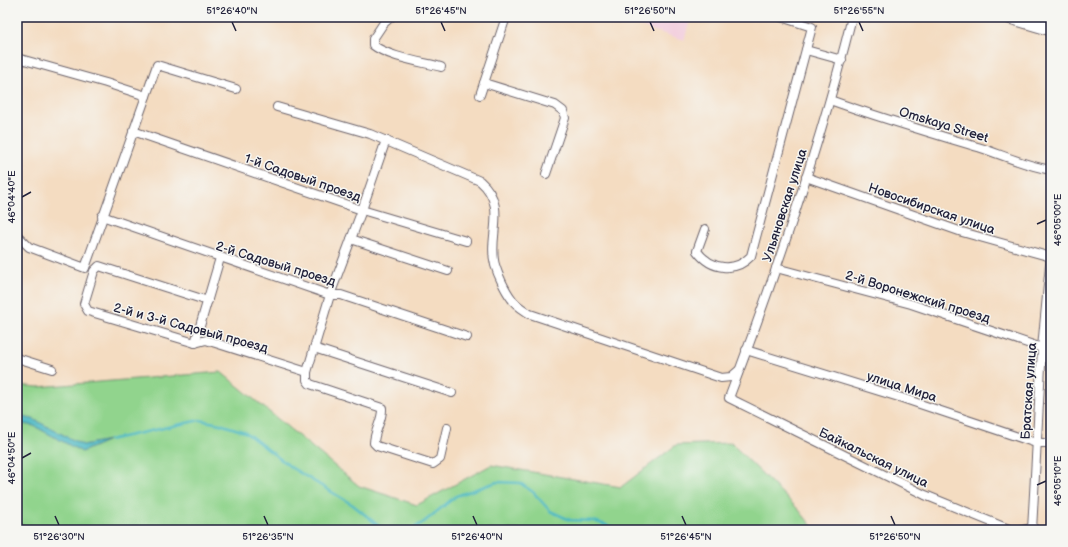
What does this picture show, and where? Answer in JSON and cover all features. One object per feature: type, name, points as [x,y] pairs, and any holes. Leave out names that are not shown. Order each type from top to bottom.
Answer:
[{"type":"main road","points":[[1010,17],[1051,29]]},
{"type":"street","points":[[391,17],[383,24],[373,39],[373,44],[378,49],[441,67]]},
{"type":"street","points":[[480,95],[506,17]]},
{"type":"street","points":[[705,230],[697,251],[704,260],[720,266],[736,267],[744,264],[751,256],[812,27],[781,17]]},
{"type":"street","name":"Ульяновская улица","points":[[729,398],[776,268],[806,177],[842,60],[852,17]]},
{"type":"street","points":[[806,50],[842,60]]},
{"type":"street","points":[[17,58],[146,96]]},
{"type":"street","points":[[17,235],[29,247],[85,268],[102,216],[157,65],[236,89]]},
{"type":"street","points":[[484,83],[554,105],[563,111],[565,118],[546,174]]},
{"type":"street","name":"Omskaya Street","points":[[830,100],[998,154],[1031,167],[1051,170]]},
{"type":"street","points":[[277,107],[386,140],[470,175],[487,187],[493,200],[496,215],[495,264],[512,299],[530,314],[721,378],[731,377],[740,369]]},
{"type":"street","name":"1-й Садовый проезд","points":[[133,131],[362,210],[466,241]]},
{"type":"street","points":[[386,140],[362,210],[330,295],[307,372],[307,380],[310,384],[382,408],[382,414],[374,438],[374,443],[377,446],[433,464],[440,459],[447,428]]},
{"type":"street","name":"Новосибирская улица","points":[[806,177],[962,232],[1051,257]]},
{"type":"street","name":"2-й Садовый проезд","points":[[102,216],[330,295],[341,295],[467,337]]},
{"type":"street","points":[[351,239],[448,271]]},
{"type":"street","name":"Братская улица","points":[[1032,529],[1042,348],[1051,254]]},
{"type":"street","points":[[195,343],[220,258]]},
{"type":"street","name":"2-й и 3-й Садовый проезд","points":[[208,301],[99,266],[94,271],[84,304],[88,311],[195,343],[206,340],[307,372]]},
{"type":"street","name":"2-й Воронежский проезд","points":[[776,268],[911,304],[1042,348],[1051,348]]},
{"type":"street","points":[[314,348],[452,393]]},
{"type":"street","name":"улица Мира","points":[[746,350],[902,398],[1036,443],[1051,443]]},
{"type":"street","points":[[17,358],[52,369]]},
{"type":"street","name":"Байкальская улица","points":[[729,398],[926,495],[1011,530]]},
{"type":"street","points":[[1023,530],[1032,529]]},
{"type":"shaded area","points":[[611,17],[691,17],[684,40]]},
{"type":"green space","points":[[221,372],[359,486],[417,505],[491,465],[621,487],[676,445],[731,443],[799,510],[815,530],[37,530],[17,523],[17,385],[38,387]]},
{"type":"water","points":[[17,416],[33,419],[83,445],[109,440],[82,452],[34,426],[17,423]]},
{"type":"waterway","points":[[109,440],[200,420],[220,424],[245,432],[292,468],[353,505],[384,530]]},
{"type":"waterway","points":[[410,530],[424,522],[456,496],[497,482],[520,483],[533,492],[550,511],[570,520],[594,521],[621,530]]}]
